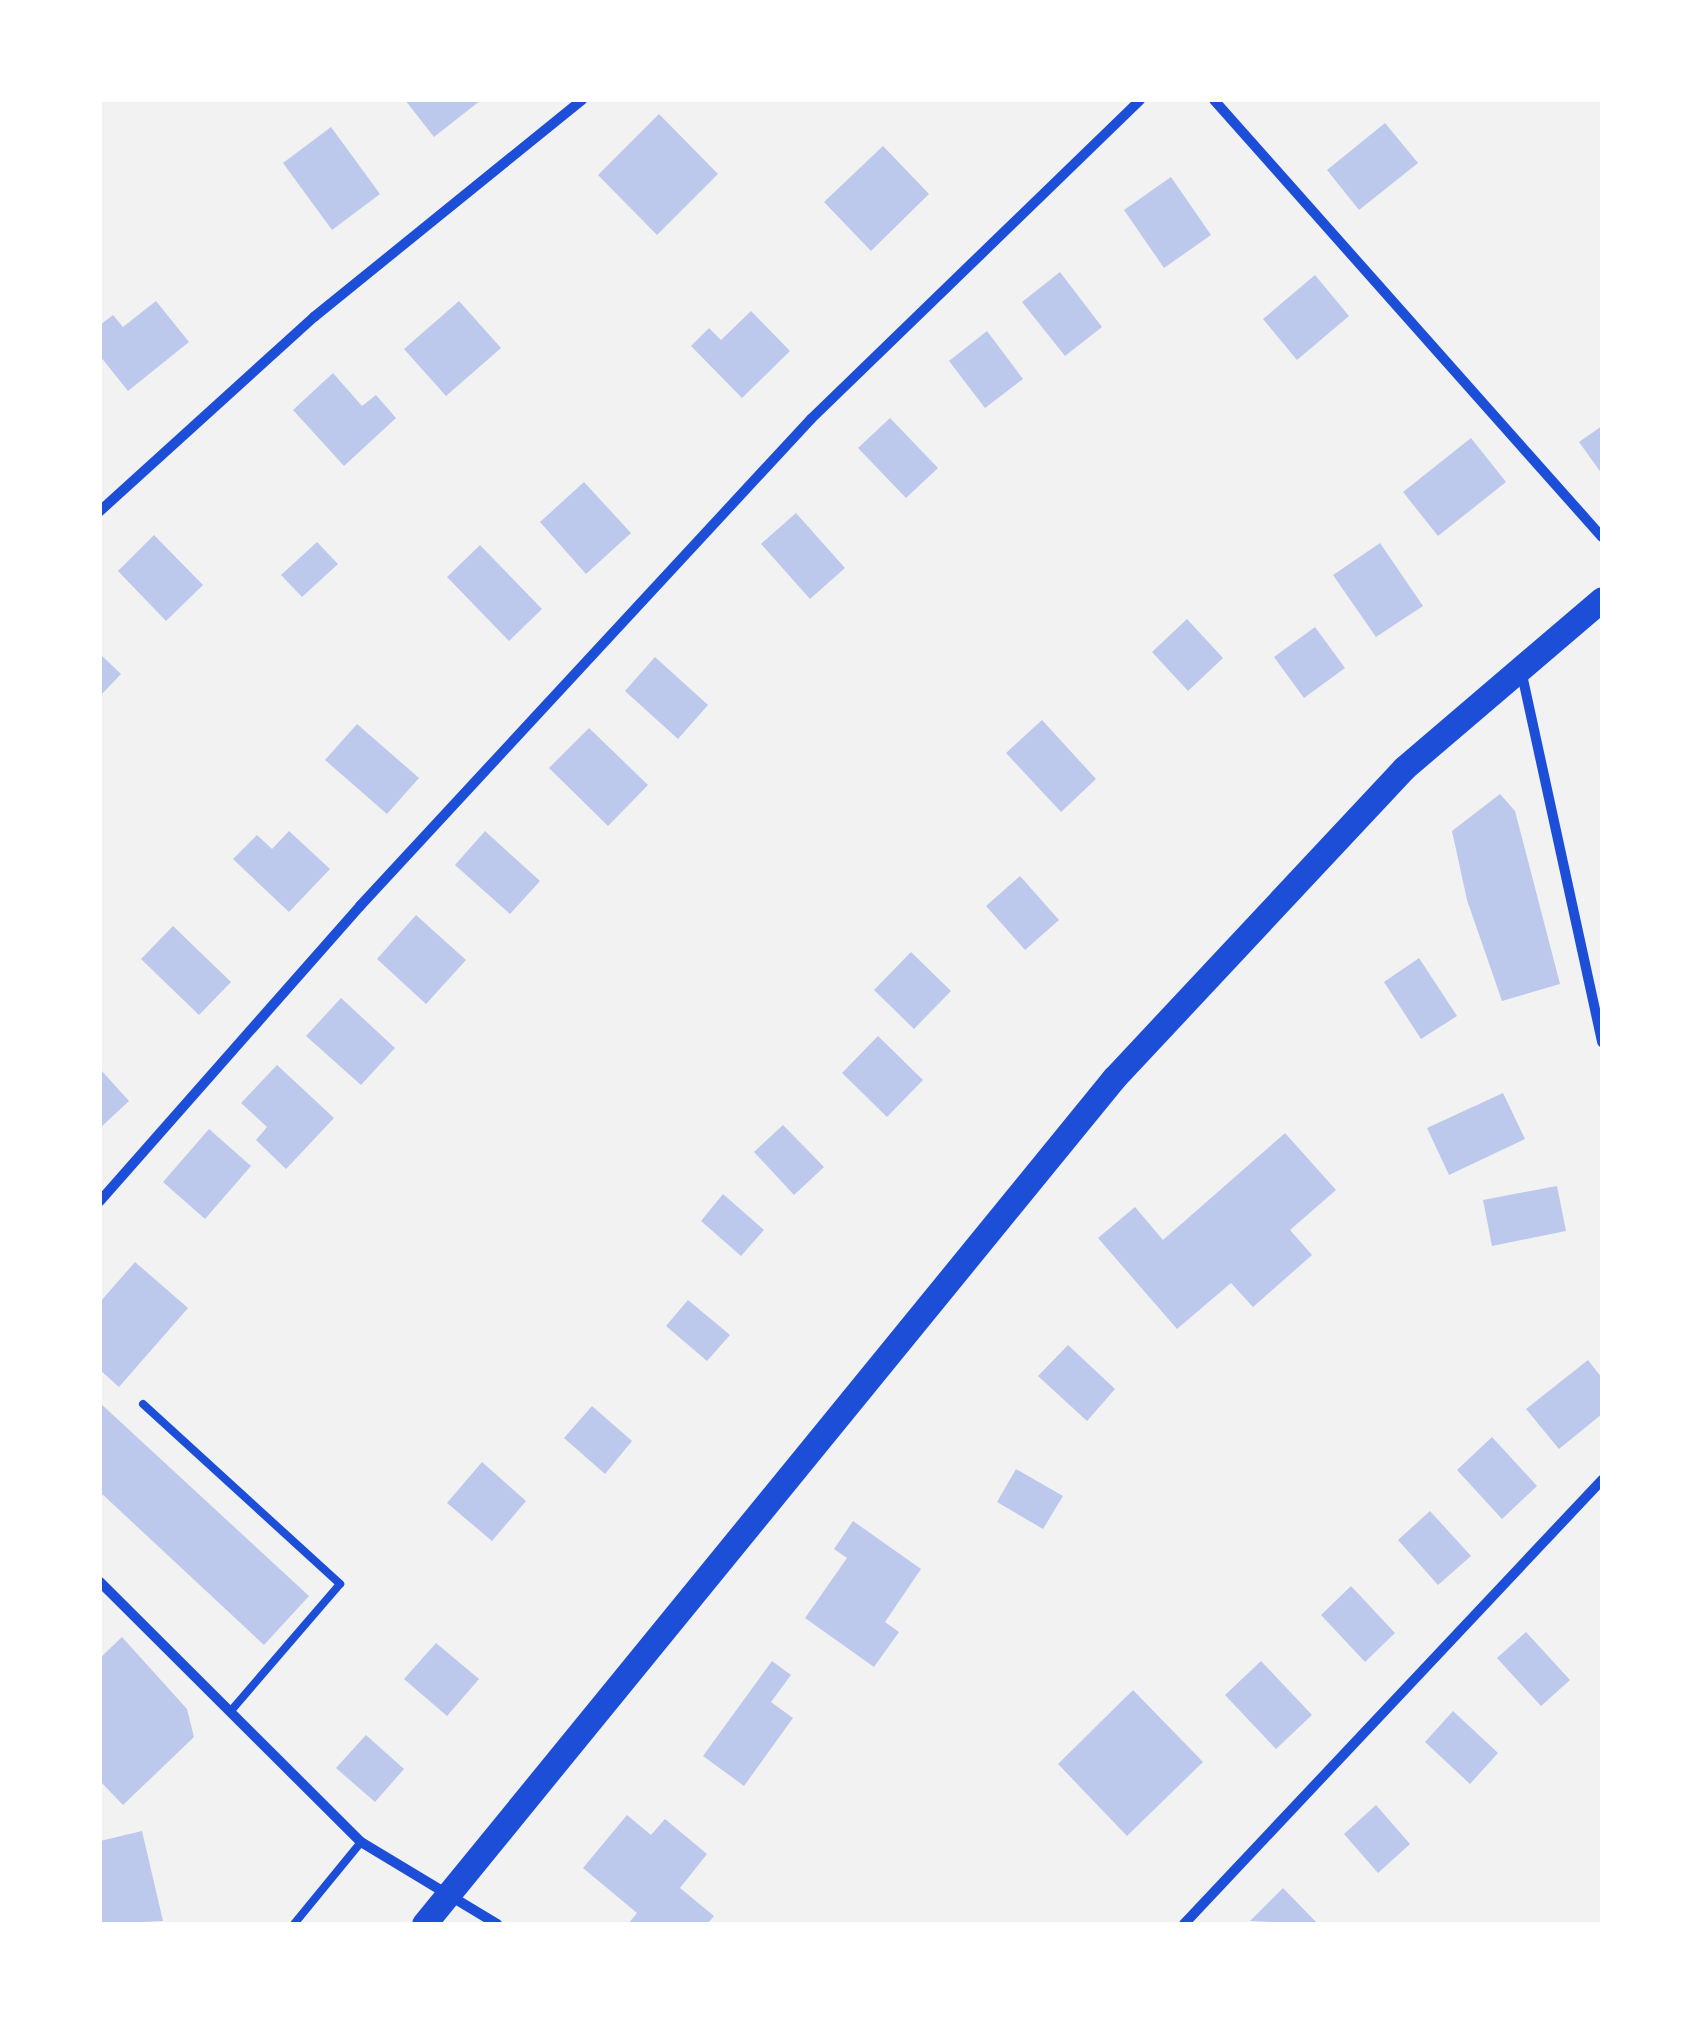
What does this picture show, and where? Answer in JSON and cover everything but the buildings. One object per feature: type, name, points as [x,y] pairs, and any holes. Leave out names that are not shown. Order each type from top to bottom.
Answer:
[{"type":"main road","points":[[424,1924],[1114,1078],[1377,795],[1602,598]]},
{"type":"street","points":[[100,511],[314,317],[582,100]]},
{"type":"street","points":[[100,1202],[360,906],[810,419],[1140,100]]},
{"type":"street","points":[[1214,100],[1602,536]]},
{"type":"street","points":[[1521,669],[1602,1042]]},
{"type":"street","points":[[1184,1924],[1602,1480]]},
{"type":"street","points":[[100,1582],[362,1842],[452,1892],[497,1924]]},
{"type":"lane","points":[[142,1404],[340,1584],[230,1712]]},
{"type":"lane","points":[[294,1924],[362,1842]]}]
